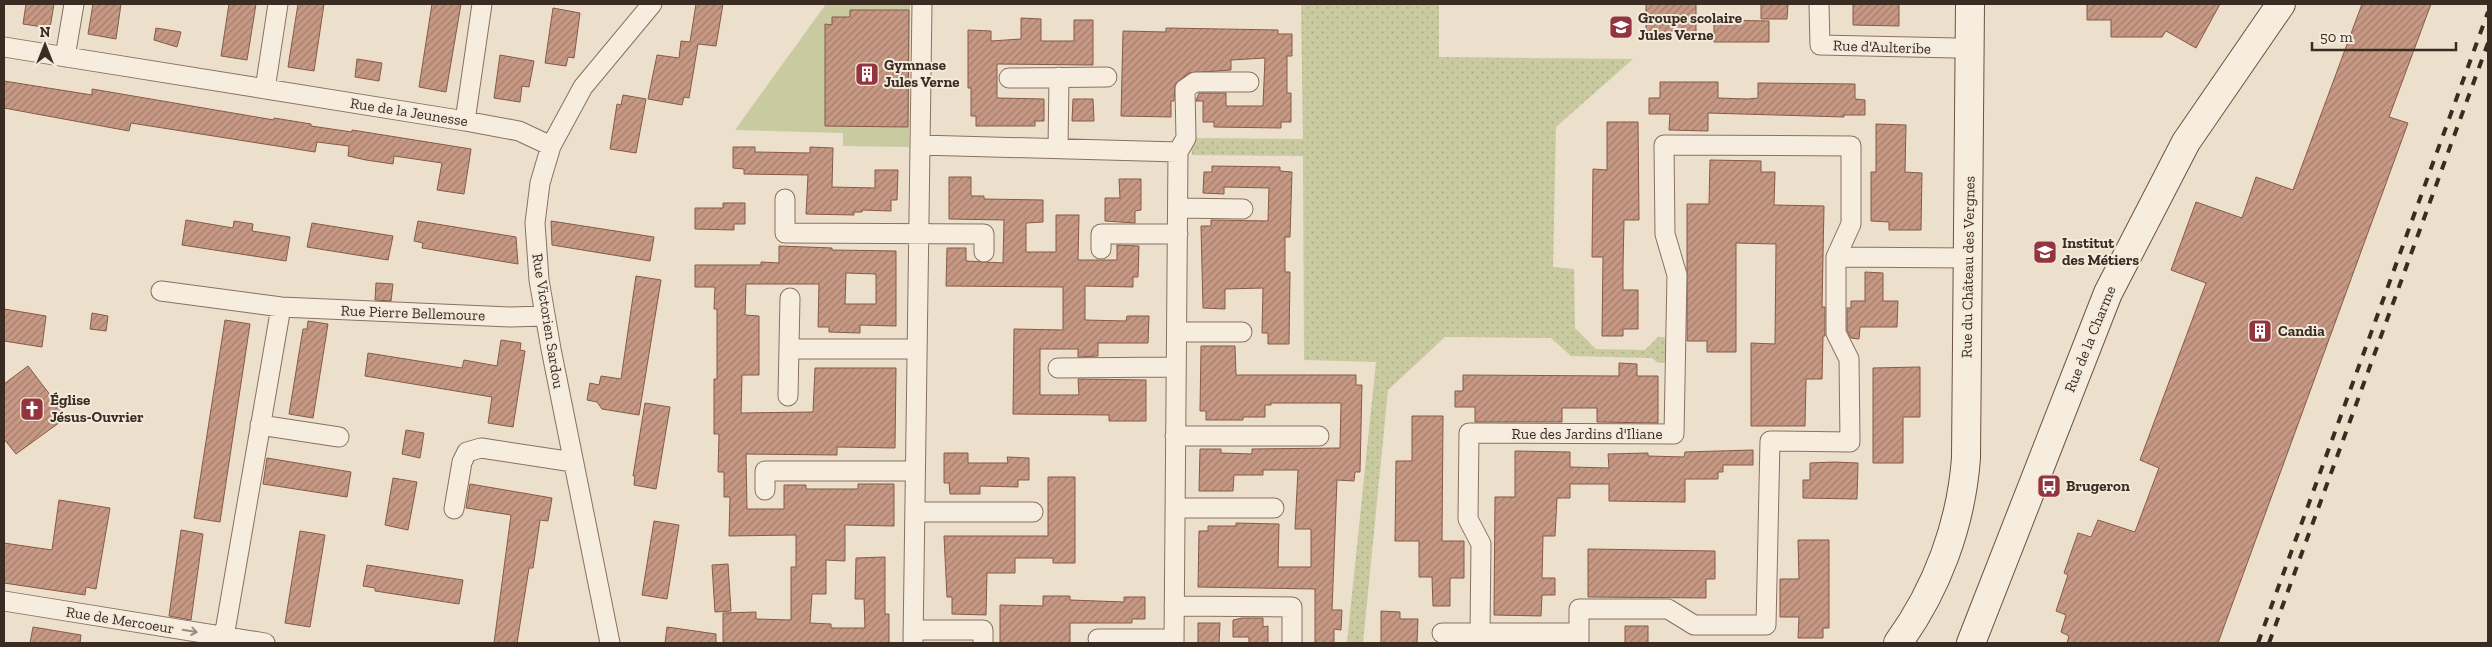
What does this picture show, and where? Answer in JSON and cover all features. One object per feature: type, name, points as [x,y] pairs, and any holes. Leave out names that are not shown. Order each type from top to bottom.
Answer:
[{"type":"main road","name":"Rue du Château des Vergnes","points":[[1956,4],[1961,258]]},
{"type":"main road","name":"Rue du Château des Vergnes","points":[[1898,643],[1916,619],[1936,579],[1954,530],[1951,459],[1961,258],[1970,4]]},
{"type":"main road","name":"Rue de la Charme","points":[[1971,643],[2108,293],[2186,142],[2281,4]]},
{"type":"street","points":[[65,57],[74,4]]},
{"type":"street","points":[[265,89],[278,4]]},
{"type":"street","points":[[464,121],[482,4]]},
{"type":"street","name":"Rue Victorien Sardou","points":[[610,643],[538,280],[534,223],[540,183],[551,146],[584,87],[652,4]]},
{"type":"street","points":[[922,4],[913,637],[984,630],[984,643]]},
{"type":"street","name":"Rue d'Aulteribe","points":[[1819,4],[1820,45],[1956,48]]},
{"type":"street","name":"Rue de la Jeunesse","points":[[4,47],[464,121],[519,131],[551,146]]},
{"type":"street","points":[[1058,149],[1059,77]]},
{"type":"street","points":[[1009,78],[1107,77]]},
{"type":"street","points":[[1098,639],[1174,641],[1178,152],[1186,138],[1185,89],[1195,82],[1250,82]]},
{"type":"street","name":"Rue des Jardins d'Iliane","points":[[1442,633],[1579,638],[1580,609],[1668,609],[1694,625],[1766,625],[1770,441],[1850,442],[1849,359],[1836,333],[1836,257],[1851,224],[1851,146],[1664,144],[1665,234],[1677,275],[1674,434],[1470,433],[1468,519],[1481,544],[1480,633]]},
{"type":"street","points":[[920,146],[1178,152]]},
{"type":"street","points":[[785,200],[785,233],[984,234],[984,252]]},
{"type":"street","points":[[1178,208],[1242,209]]},
{"type":"street","points":[[1101,249],[1102,234],[1178,234]]},
{"type":"street","points":[[1836,257],[1961,258]]},
{"type":"street","name":"Rue Pierre Bellemoure","points":[[161,291],[280,307],[510,317],[545,316]]},
{"type":"street","points":[[788,396],[790,298]]},
{"type":"street","points":[[224,636],[280,307]]},
{"type":"street","points":[[1177,332],[1242,332]]},
{"type":"street","points":[[789,349],[917,349]]},
{"type":"street","points":[[1058,368],[1176,367]]},
{"type":"street","points":[[260,425],[339,437]]},
{"type":"street","points":[[1176,436],[1320,436]]},
{"type":"street","points":[[454,509],[462,462],[467,452],[481,448],[573,462]]},
{"type":"street","points":[[766,490],[766,471],[916,471]]},
{"type":"street","points":[[1175,508],[1274,508]]},
{"type":"street","points":[[915,512],[1033,512]]},
{"type":"street","name":"Rue de Mercoeur","points":[[4,602],[266,643]]},
{"type":"street","points":[[1174,606],[1292,607],[1292,642]]},
{"type":"green space","points":[[826,4],[910,4],[909,147],[843,146],[843,133],[735,130]]},
{"type":"green space","points":[[1301,4],[1439,4],[1439,57],[1633,59],[1556,127],[1553,267],[1574,269],[1575,328],[1596,349],[1645,350],[1658,337],[1665,337],[1667,362],[1658,363],[1652,358],[1571,356],[1551,338],[1445,337],[1388,390],[1363,643],[1347,643],[1376,362],[1304,360],[1303,156],[1192,155],[1191,138],[1303,139]]},
{"type":"building","points":[[26,4],[54,4],[50,28],[23,24]]},
{"type":"building","points":[[93,4],[121,4],[116,39],[88,34]]},
{"type":"building","points":[[229,4],[256,4],[247,60],[221,56]]},
{"type":"building","points":[[298,4],[324,4],[314,71],[288,67]]},
{"type":"building","points":[[432,4],[461,4],[446,92],[419,87]]},
{"type":"building","points":[[696,4],[723,4],[716,46],[698,44],[689,98],[684,97],[682,105],[648,99],[657,55],[679,58],[681,41],[690,42]]},
{"type":"building","points":[[1646,4],[1696,4],[1696,32],[1646,32]]},
{"type":"building","points":[[1761,4],[1788,4],[1787,19],[1761,19]]},
{"type":"building","points":[[1853,4],[1899,4],[1899,26],[1853,25]]},
{"type":"building","points":[[2087,4],[2220,4],[2196,48],[2166,31],[2162,37],[2111,37],[2111,20],[2087,20]]},
{"type":"building","name":"Candia","points":[[2362,4],[2431,4],[2389,117],[2408,123],[2218,643],[2067,643],[2069,636],[2061,632],[2066,615],[2056,611],[2068,575],[2064,573],[2078,533],[2091,537],[2098,520],[2135,532],[2159,468],[2140,460],[2206,283],[2171,270],[2196,202],[2242,218],[2256,177],[2293,190]]},
{"type":"building","points":[[553,8],[580,13],[574,58],[568,57],[566,66],[545,63]]},
{"type":"building","name":"Gymnase Jules Verne","points":[[850,10],[909,10],[908,127],[825,126],[825,24],[832,25],[832,17],[850,17]]},
{"type":"building","points":[[1021,18],[1041,19],[1041,41],[1074,41],[1074,20],[1093,20],[1093,65],[997,64],[997,98],[1044,99],[1044,121],[1035,121],[1035,126],[976,126],[976,116],[971,116],[971,88],[968,88],[968,30],[991,31],[991,41],[1021,39]]},
{"type":"building","points":[[1714,20],[1769,21],[1769,42],[1714,42]]},
{"type":"building","points":[[156,28],[181,32],[177,47],[154,40]]},
{"type":"building","points":[[1166,28],[1278,30],[1278,34],[1292,34],[1292,56],[1287,56],[1287,93],[1291,93],[1291,122],[1281,122],[1281,128],[1214,127],[1214,122],[1203,122],[1203,101],[1196,101],[1199,93],[1226,93],[1226,106],[1263,106],[1265,58],[1231,60],[1231,70],[1189,73],[1175,84],[1174,101],[1171,101],[1171,117],[1121,116],[1123,31],[1166,32]]},
{"type":"building","points":[[500,55],[534,61],[529,87],[522,86],[520,102],[494,98]]},
{"type":"building","points":[[357,59],[382,63],[379,81],[355,77]]},
{"type":"building","points":[[4,81],[92,95],[92,89],[274,120],[274,118],[311,124],[311,126],[352,132],[352,130],[471,149],[464,194],[437,190],[442,163],[394,156],[393,164],[366,160],[348,156],[349,146],[317,142],[315,152],[131,123],[129,131],[4,108]]},
{"type":"building","points":[[1660,82],[1718,82],[1718,98],[1748,99],[1758,98],[1758,83],[1855,84],[1855,99],[1865,100],[1865,115],[1844,115],[1844,117],[1708,113],[1708,131],[1669,130],[1670,114],[1649,114],[1649,98],[1660,98]]},
{"type":"building","points":[[623,95],[646,99],[636,153],[610,149],[617,104],[621,105]]},
{"type":"building","points":[[1073,99],[1093,99],[1094,121],[1072,121]]},
{"type":"building","points":[[1607,122],[1638,122],[1639,220],[1624,220],[1623,290],[1638,290],[1638,329],[1623,329],[1623,336],[1602,336],[1603,257],[1592,257],[1593,169],[1607,170]]},
{"type":"building","points":[[1876,124],[1906,125],[1905,172],[1922,173],[1921,230],[1889,230],[1889,222],[1871,221],[1871,172],[1876,172]]},
{"type":"building","points":[[733,147],[755,147],[755,152],[810,153],[810,147],[833,148],[832,187],[875,188],[875,170],[898,170],[897,200],[891,200],[891,211],[862,210],[862,212],[854,212],[854,215],[806,214],[808,175],[744,174],[744,169],[733,168]]},
{"type":"building","points":[[1710,160],[1761,161],[1761,172],[1775,172],[1774,205],[1824,206],[1822,307],[1825,307],[1825,336],[1823,336],[1822,379],[1806,379],[1805,426],[1751,426],[1751,343],[1775,344],[1776,244],[1736,243],[1736,352],[1707,352],[1707,341],[1687,341],[1687,204],[1709,204]]},
{"type":"building","points":[[1212,166],[1280,167],[1280,171],[1292,172],[1290,237],[1285,237],[1285,272],[1290,272],[1289,344],[1268,344],[1268,333],[1262,333],[1263,288],[1225,289],[1225,309],[1203,308],[1201,226],[1211,226],[1211,220],[1268,221],[1269,188],[1224,187],[1224,194],[1203,193],[1204,172],[1212,172]]},
{"type":"building","points":[[949,177],[971,177],[971,196],[984,196],[984,199],[1043,200],[1043,222],[1026,223],[1026,252],[1056,252],[1056,215],[1079,215],[1078,260],[1117,260],[1117,245],[1139,246],[1138,277],[1133,277],[1133,287],[1085,286],[1085,320],[1126,321],[1127,316],[1149,316],[1148,343],[1098,343],[1098,356],[1078,357],[1078,349],[1040,349],[1040,395],[1079,395],[1078,379],[1146,380],[1146,421],[1109,421],[1109,415],[1013,414],[1014,329],[1063,330],[1063,287],[946,286],[947,248],[966,248],[966,261],[1003,263],[1004,220],[949,219]]},
{"type":"building","points":[[1119,179],[1141,179],[1141,210],[1135,211],[1135,223],[1105,221],[1105,198],[1120,198]]},
{"type":"building","points":[[723,203],[745,203],[745,224],[734,224],[734,230],[695,229],[695,208],[723,208]]},
{"type":"building","points":[[186,220],[233,228],[234,221],[253,224],[252,231],[290,237],[286,261],[182,245]]},
{"type":"building","points":[[418,221],[516,237],[518,264],[422,248],[423,243],[414,241]]},
{"type":"building","points":[[551,221],[654,237],[650,261],[552,245]]},
{"type":"building","points":[[312,223],[393,236],[388,260],[307,247]]},
{"type":"building","points":[[779,246],[832,248],[832,250],[896,251],[896,326],[860,325],[860,333],[829,332],[829,327],[818,327],[819,284],[746,284],[745,315],[759,316],[759,375],[742,375],[741,413],[813,412],[815,368],[896,368],[895,448],[837,447],[837,455],[746,454],[747,509],[784,509],[784,485],[806,485],[806,489],[858,489],[858,484],[894,484],[894,526],[845,525],[845,561],[826,560],[826,594],[812,594],[810,623],[831,624],[831,628],[865,628],[864,599],[855,599],[856,558],[885,557],[885,614],[889,614],[889,643],[723,643],[723,613],[756,612],[756,619],[791,620],[791,567],[796,567],[796,535],[729,536],[730,497],[724,497],[724,472],[718,472],[719,434],[714,434],[714,379],[717,379],[717,309],[714,309],[715,287],[695,287],[695,265],[761,265],[761,262],[779,263]],"holes":[[[846,273],[876,274],[876,304],[845,304]]]},
{"type":"building","points":[[1865,272],[1883,273],[1883,301],[1898,301],[1897,327],[1860,327],[1859,339],[1851,338],[1847,330],[1847,308],[1851,308],[1851,301],[1865,301]]},
{"type":"building","points":[[636,276],[661,280],[639,415],[602,409],[597,402],[587,400],[590,383],[599,385],[601,376],[621,379]]},
{"type":"building","points":[[376,283],[393,284],[391,301],[375,300]]},
{"type":"building","points":[[4,309],[46,316],[42,347],[4,341]]},
{"type":"building","points":[[92,313],[108,316],[106,331],[90,329]]},
{"type":"building","points":[[225,320],[250,324],[220,522],[194,518]]},
{"type":"building","points":[[308,321],[328,324],[313,418],[289,414],[303,329],[307,329]]},
{"type":"building","points":[[501,340],[521,343],[520,350],[525,351],[513,427],[488,423],[492,397],[365,376],[368,353],[462,368],[464,360],[497,366]]},
{"type":"building","points":[[1201,346],[1235,346],[1236,375],[1356,375],[1356,385],[1362,385],[1360,472],[1355,472],[1354,481],[1337,480],[1332,610],[1342,610],[1341,630],[1334,629],[1334,643],[1315,643],[1315,589],[1198,587],[1199,531],[1208,531],[1208,526],[1236,526],[1236,523],[1279,524],[1278,567],[1311,567],[1311,529],[1295,529],[1298,470],[1263,470],[1263,475],[1234,475],[1233,491],[1199,491],[1200,449],[1221,449],[1221,453],[1252,454],[1252,449],[1340,448],[1341,403],[1271,403],[1271,405],[1265,405],[1265,417],[1243,417],[1243,420],[1206,420],[1206,411],[1200,411]]},
{"type":"building","points":[[1619,363],[1637,364],[1637,376],[1658,376],[1658,423],[1597,422],[1597,408],[1562,408],[1562,422],[1475,422],[1475,407],[1455,407],[1455,391],[1463,391],[1463,375],[1619,376]]},
{"type":"building","name":"Église Jésus-Ouvrier","points":[[28,366],[67,417],[16,454],[4,439],[4,384]]},
{"type":"building","points":[[1920,367],[1920,417],[1903,417],[1903,463],[1873,463],[1873,368]]},
{"type":"building","points":[[645,403],[670,407],[656,489],[634,485],[635,476],[633,476]]},
{"type":"building","points":[[1412,416],[1443,416],[1442,541],[1464,541],[1464,578],[1450,578],[1450,606],[1433,606],[1432,577],[1419,577],[1419,541],[1395,541],[1396,461],[1412,461]]},
{"type":"building","points":[[406,430],[424,433],[420,458],[402,454]]},
{"type":"building","points":[[1753,450],[1753,465],[1723,465],[1723,472],[1718,472],[1718,479],[1685,479],[1685,502],[1609,501],[1609,484],[1570,484],[1570,498],[1557,498],[1555,536],[1543,536],[1542,578],[1555,578],[1555,595],[1542,595],[1541,616],[1494,615],[1495,497],[1515,497],[1515,451],[1570,452],[1570,467],[1609,468],[1608,454],[1648,453],[1648,456],[1684,457],[1685,452]]},
{"type":"building","points":[[944,453],[968,453],[968,463],[1008,463],[1007,457],[1029,458],[1029,480],[1018,480],[1018,487],[980,486],[980,494],[950,494],[949,483],[944,483]]},
{"type":"building","points":[[267,458],[351,472],[347,497],[263,484]]},
{"type":"building","points":[[1810,463],[1858,463],[1857,499],[1803,498],[1803,480],[1810,480]]},
{"type":"building","points":[[1048,477],[1075,477],[1075,563],[1053,563],[1053,558],[1015,558],[1015,573],[987,573],[986,615],[952,614],[952,597],[947,597],[944,536],[1048,536]]},
{"type":"building","points":[[393,478],[417,482],[408,530],[385,525]]},
{"type":"building","points":[[470,484],[552,498],[548,521],[540,520],[533,568],[529,568],[517,643],[494,643],[511,515],[466,508]]},
{"type":"building","points":[[59,500],[110,508],[96,589],[86,587],[85,595],[4,583],[4,543],[52,550]]},
{"type":"building","points":[[654,521],[679,525],[667,599],[642,595]]},
{"type":"building","points":[[181,530],[203,534],[191,620],[169,616]]},
{"type":"building","points":[[300,531],[325,535],[310,627],[285,623]]},
{"type":"building","points":[[1798,540],[1829,540],[1829,628],[1823,628],[1823,638],[1798,638],[1799,617],[1780,617],[1780,579],[1799,579]]},
{"type":"building","points":[[1588,549],[1715,551],[1715,579],[1706,579],[1706,598],[1588,597]]},
{"type":"building","points":[[728,564],[731,611],[715,612],[712,565]]},
{"type":"building","points":[[367,565],[463,580],[459,604],[375,591],[375,588],[363,586]]},
{"type":"building","points":[[1043,596],[1070,596],[1070,600],[1124,602],[1124,597],[1145,597],[1145,619],[1132,619],[1132,623],[1070,623],[1070,643],[1000,643],[1000,605],[1043,606]]},
{"type":"building","points":[[1381,611],[1400,612],[1400,619],[1418,619],[1417,643],[1381,643]]},
{"type":"building","points":[[1263,618],[1263,627],[1268,626],[1268,643],[1249,643],[1249,637],[1233,637],[1233,620]]},
{"type":"building","points":[[1198,623],[1220,623],[1219,643],[1198,643]]},
{"type":"building","points":[[1625,626],[1648,626],[1648,643],[1625,643]]},
{"type":"building","points":[[33,627],[81,635],[80,643],[30,643]]},
{"type":"building","points":[[667,627],[716,634],[716,643],[665,643]]},
{"type":"railway","points":[[2258,643],[2488,12]]},
{"type":"railway","points":[[2269,643],[2488,43]]},
{"type":"place","name":"Groupe scolaire Jules Verne","points":[[1621,27]]},
{"type":"place","name":"Gymnase Jules Verne","points":[[867,74]]},
{"type":"place","name":"Institut des Métiers","points":[[2045,252]]},
{"type":"place","name":"Candia","points":[[2260,331]]},
{"type":"place","name":"Église Jésus-Ouvrier","points":[[32,409]]},
{"type":"place","name":"Brugeron","points":[[2049,486]]}]
